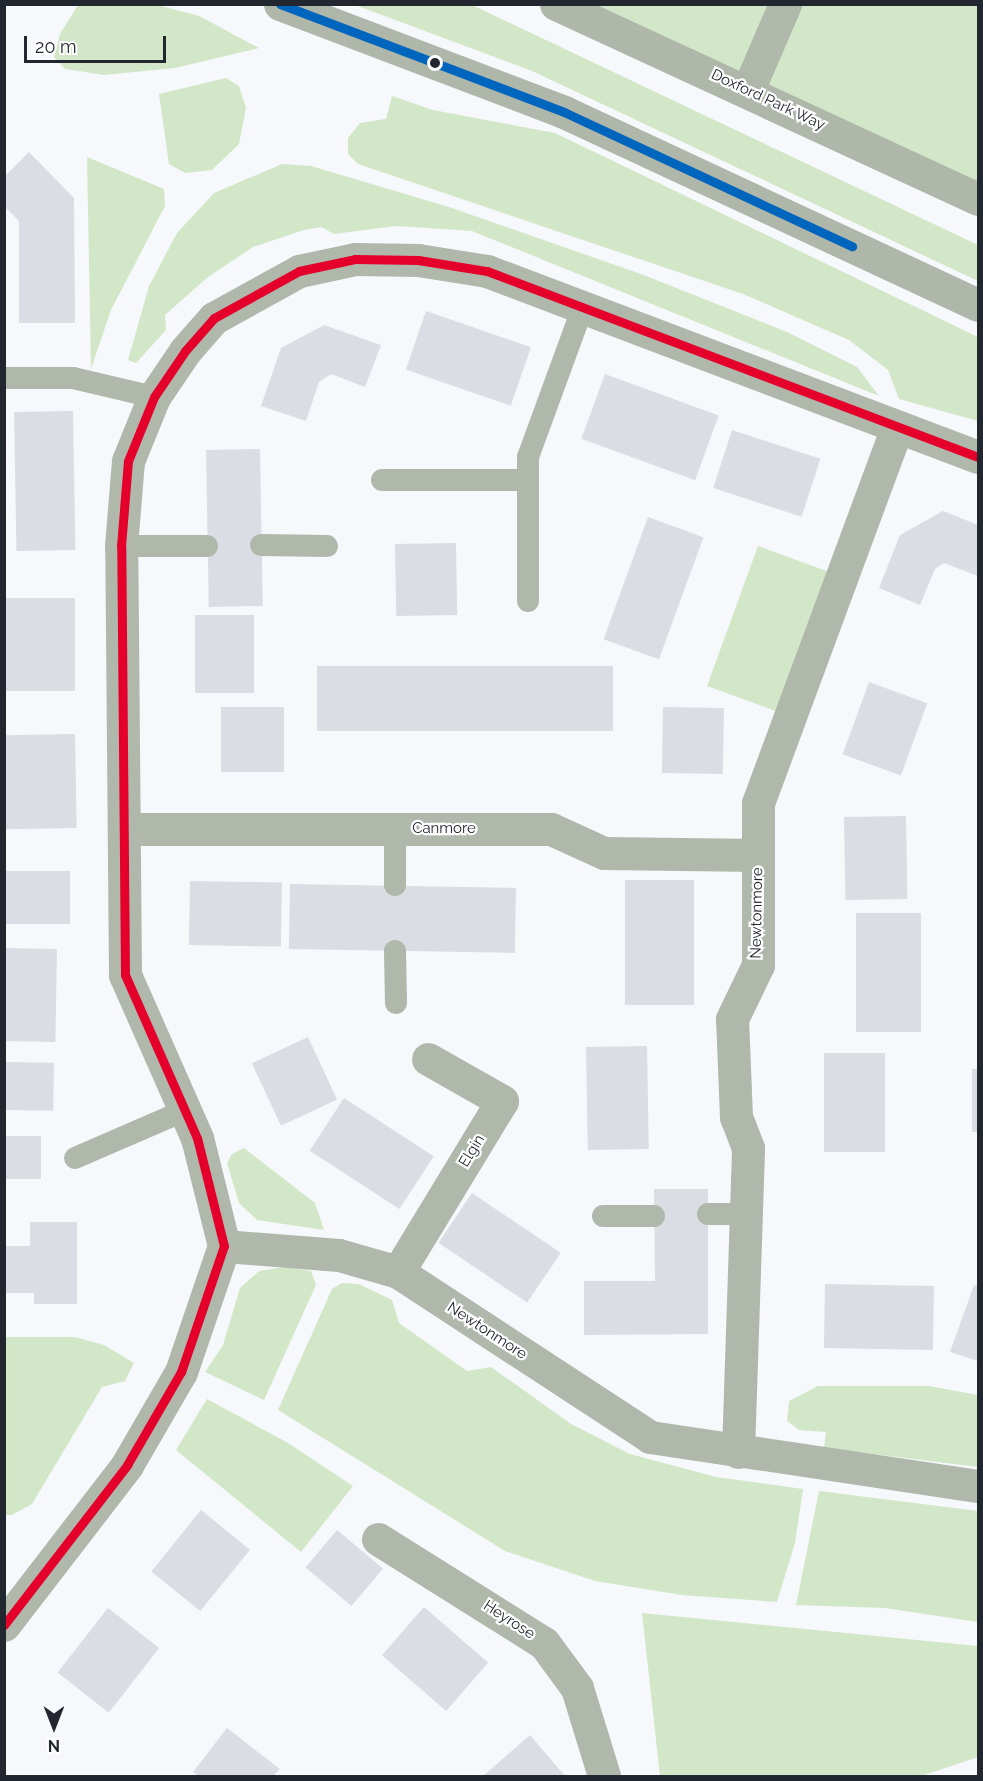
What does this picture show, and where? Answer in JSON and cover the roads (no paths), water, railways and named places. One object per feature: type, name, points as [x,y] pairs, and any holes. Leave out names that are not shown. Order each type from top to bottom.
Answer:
[{"type":"main road","points":[[280,4],[564,112],[978,305]]},
{"type":"main road","name":"Doxford Park Way","points":[[556,4],[748,90],[978,199]]},
{"type":"street","points":[[748,90],[785,4]]},
{"type":"street","points":[[11,1604],[127,1465],[181,1372],[224,1246],[197,1138],[125,975],[121,546],[128,461],[154,397],[214,318],[299,271],[355,259],[418,260],[487,271],[970,454]]},
{"type":"street","name":"Newtonmore","points":[[738,1452],[744,1214],[748,1148],[736,1118],[732,1018],[758,965],[758,803],[771,757],[897,428]]},
{"type":"street","name":"Canmore","points":[[124,829],[551,829],[604,853],[758,855]]},
{"type":"street","name":"Elgin","points":[[398,1272],[502,1101],[428,1059]]},
{"type":"street","name":"Newtonmore","points":[[224,1246],[339,1255],[398,1272],[650,1437],[738,1452],[978,1486]]},
{"type":"street","name":"Heyrose","points":[[378,1539],[544,1643],[577,1688],[604,1776]]},
{"type":"lane","points":[[528,601],[528,457],[584,307]]},
{"type":"lane","points":[[4,378],[73,378],[154,397]]},
{"type":"lane","points":[[382,480],[528,480]]},
{"type":"lane","points":[[261,545],[327,546]]},
{"type":"lane","points":[[121,546],[207,546]]},
{"type":"lane","points":[[395,829],[395,885]]},
{"type":"lane","points":[[395,951],[396,1003]]},
{"type":"lane","points":[[75,1158],[186,1110]]},
{"type":"lane","points":[[708,1214],[744,1214]]},
{"type":"lane","points":[[603,1216],[654,1216]]}]
